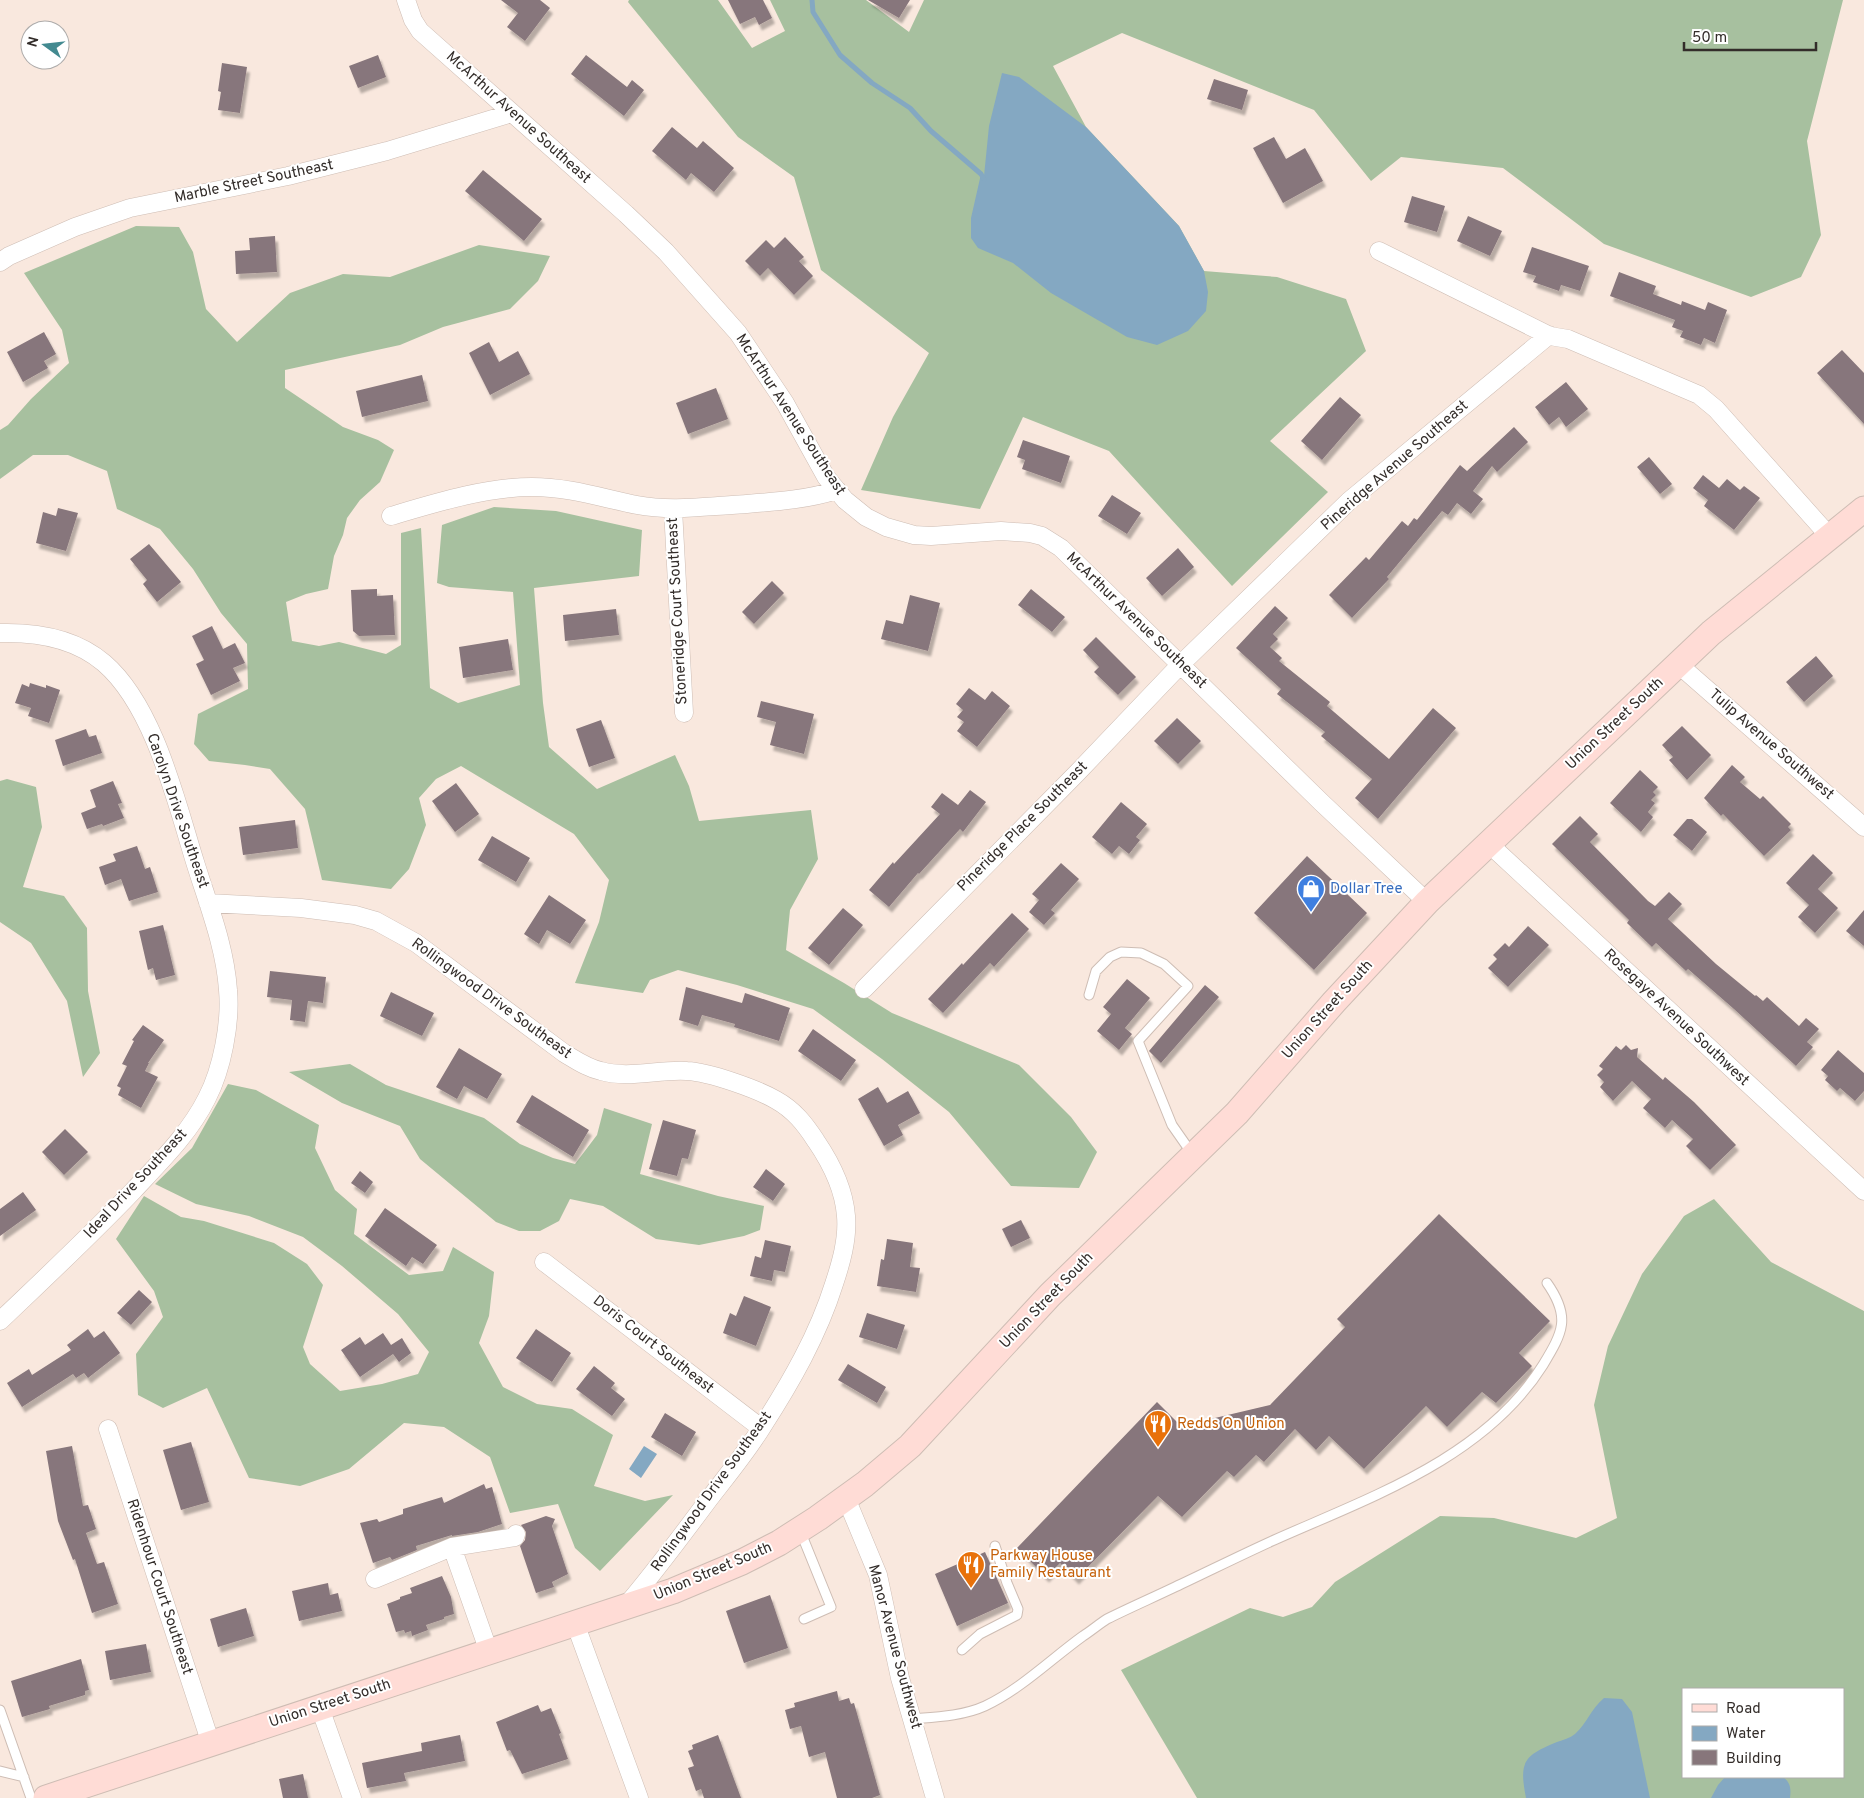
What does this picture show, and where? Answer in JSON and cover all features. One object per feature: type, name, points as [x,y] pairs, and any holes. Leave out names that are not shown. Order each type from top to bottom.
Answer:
[{"type":"main road","name":"Union Street South","points":[[46,1798],[673,1591],[742,1562],[800,1530],[866,1484],[910,1446],[1050,1295],[1237,1113],[1334,1002],[1427,902],[1711,633],[1864,510]]},
{"type":"street","name":"McArthur Avenue Southeast","points":[[406,0],[413,20],[420,31],[626,214],[666,252],[738,333],[785,403],[826,476],[845,500],[870,520],[886,528],[914,535],[931,536],[1001,531],[1042,536],[1060,548],[1427,902]]},
{"type":"street","name":"Marble Street Southeast","points":[[0,262],[9,256],[75,227],[130,208],[288,176],[387,151],[512,113]]},
{"type":"street","points":[[1379,251],[1549,335],[1568,339],[1699,395],[1716,409],[1831,538]]},
{"type":"street","name":"Pineridge Avenue Southeast","points":[[1181,664],[1349,501],[1549,335]]},
{"type":"street","points":[[391,516],[437,503],[499,490],[532,487],[577,491],[638,505],[673,510],[779,502],[814,497],[837,490]]},
{"type":"street","name":"Stoneridge Court Southeast","points":[[673,510],[684,713]]},
{"type":"street","name":"Carolyn Drive Southeast","points":[[0,633],[36,634],[56,638],[88,652],[104,664],[127,690],[150,730],[164,763],[208,903]]},
{"type":"street","name":"Pineridge Place Southeast","points":[[864,988],[1077,773],[1181,664]]},
{"type":"street","name":"Tulip Avenue Southwest","points":[[1678,664],[1864,827]]},
{"type":"street","name":"Rosegaye Avenue Southwest","points":[[1488,843],[1864,1192]]},
{"type":"street","name":"Ideal Drive Southeast","points":[[0,1321],[95,1231],[180,1141],[208,1097],[222,1055],[229,1021],[228,990],[220,942],[208,903]]},
{"type":"street","name":"Rollingwood Drive Southeast","points":[[208,903],[301,908],[355,915],[376,921],[416,943],[564,1053],[585,1066],[602,1072],[620,1073],[688,1071],[761,1092],[779,1101],[796,1115],[810,1130],[826,1154],[843,1196],[846,1218],[844,1248],[826,1309],[810,1344],[762,1428],[654,1572],[625,1607]]},
{"type":"street","name":"Doris Court Southeast","points":[[544,1262],[762,1428]]},
{"type":"street","name":"Ridenhour Court Southeast","points":[[108,1430],[211,1744]]},
{"type":"street","name":"Manor Avenue Southwest","points":[[846,1498],[878,1575],[900,1678],[935,1798]]},
{"type":"street","points":[[375,1579],[452,1547],[515,1537],[516,1534]]},
{"type":"street","points":[[452,1547],[489,1652]]},
{"type":"street","points":[[575,1623],[639,1798]]},
{"type":"street","points":[[320,1708],[352,1798]]},
{"type":"lane","points":[[1089,995],[1096,971],[1110,958],[1121,952],[1141,954],[1164,964],[1188,986],[1138,1041],[1172,1125],[1193,1155]]},
{"type":"lane","points":[[912,1719],[941,1717],[985,1706],[1021,1684],[1105,1620],[1272,1541],[1355,1506],[1413,1478],[1466,1444],[1502,1415],[1534,1380],[1557,1342],[1563,1320],[1558,1298],[1547,1282]]},
{"type":"lane","points":[[800,1530],[831,1607],[804,1619]]},
{"type":"lane","points":[[962,1650],[980,1634],[1017,1615],[1018,1609],[1006,1583],[995,1546]]},
{"type":"lane","points":[[0,1710],[31,1798]]},
{"type":"lane","points":[[0,1771],[24,1777]]},
{"type":"green space","points":[[629,0],[718,0],[752,48],[785,31],[770,0],[866,0],[909,32],[924,0],[1843,0],[1807,141],[1821,235],[1801,277],[1751,297],[1604,244],[1503,168],[1401,157],[1371,181],[1314,110],[1122,33],[1053,66],[1086,127],[1179,226],[1204,271],[1277,277],[1346,299],[1366,351],[1270,441],[1328,492],[1232,586],[1109,451],[1023,417],[980,509],[861,490],[893,417],[929,353],[821,270],[794,177],[738,137],[628,2]]},
{"type":"green space","points":[[136,226],[179,227],[193,252],[206,309],[237,342],[290,293],[343,274],[390,277],[479,245],[550,256],[538,281],[510,309],[443,327],[400,345],[285,370],[285,388],[343,427],[378,440],[394,450],[380,482],[360,500],[347,518],[343,535],[334,556],[328,589],[306,594],[286,602],[292,641],[319,646],[339,642],[386,654],[401,645],[401,533],[421,528],[430,688],[458,703],[520,685],[513,592],[449,587],[437,583],[442,525],[494,507],[556,511],[642,530],[639,576],[534,588],[543,703],[549,747],[597,789],[675,755],[689,786],[699,821],[811,810],[818,859],[790,910],[786,950],[892,1013],[1019,1065],[1071,1117],[1097,1152],[1079,1188],[1011,1186],[949,1112],[882,1059],[813,1009],[737,985],[678,970],[650,980],[643,993],[575,983],[599,922],[609,880],[574,834],[461,766],[436,779],[419,798],[426,825],[409,869],[391,889],[322,880],[305,809],[270,769],[209,761],[194,744],[198,714],[248,689],[247,644],[221,613],[193,569],[160,529],[117,509],[107,471],[68,455],[33,455],[0,479],[0,430],[8,425],[31,399],[69,363],[62,330],[24,273]]},
{"type":"green space","points":[[7,779],[36,787],[42,827],[23,887],[64,896],[87,928],[88,991],[100,1053],[83,1077],[67,1001],[31,943],[0,922],[0,781]]},
{"type":"green space","points":[[350,1064],[386,1085],[484,1118],[520,1144],[553,1158],[575,1164],[597,1135],[604,1108],[652,1124],[640,1174],[718,1196],[764,1206],[760,1230],[744,1236],[699,1245],[656,1239],[603,1206],[570,1199],[559,1221],[540,1231],[519,1231],[496,1222],[420,1159],[400,1126],[342,1103],[289,1072]]},
{"type":"green space","points":[[228,1084],[256,1090],[319,1125],[315,1148],[335,1190],[357,1209],[354,1234],[409,1275],[443,1271],[453,1247],[494,1272],[489,1316],[479,1343],[503,1387],[537,1404],[572,1409],[613,1435],[594,1486],[645,1501],[673,1495],[600,1571],[575,1548],[558,1504],[510,1513],[490,1457],[444,1427],[404,1423],[349,1469],[300,1486],[249,1478],[207,1388],[163,1408],[138,1395],[136,1354],[163,1317],[154,1291],[116,1239],[144,1196],[181,1217],[204,1221],[274,1243],[307,1264],[323,1285],[303,1347],[310,1364],[340,1391],[382,1384],[418,1374],[429,1352],[398,1314],[342,1266],[303,1237],[249,1216],[196,1204],[155,1184],[192,1148]]},
{"type":"green space","points":[[1714,1199],[1771,1262],[1864,1311],[1864,1798],[1197,1798],[1121,1670],[1250,1608],[1283,1617],[1312,1607],[1335,1582],[1440,1516],[1494,1518],[1576,1538],[1617,1518],[1594,1405],[1608,1346],[1642,1274],[1684,1216]]},
{"type":"water","points":[[1002,73],[1019,77],[1086,127],[1179,226],[1204,271],[1208,292],[1206,311],[1188,331],[1157,345],[1127,337],[1051,293],[1013,263],[978,248],[971,238],[971,218],[981,174],[984,176],[989,126]]},
{"type":"water","points":[[644,1446],[657,1454],[641,1478],[629,1469]]},
{"type":"water","points":[[1604,1698],[1622,1699],[1632,1712],[1650,1798],[1526,1798],[1523,1776],[1526,1762],[1530,1756],[1575,1734]]},
{"type":"water","points":[[1724,1778],[1784,1778],[1790,1786],[1790,1798],[1711,1798]]},
{"type":"building","points":[[501,0],[540,0],[550,8],[525,41],[507,27],[518,13]]},
{"type":"building","points":[[728,0],[763,0],[772,18],[759,25],[755,17],[740,24]]},
{"type":"building","points":[[868,0],[910,0],[899,18]]},
{"type":"building","points":[[378,55],[386,77],[358,88],[349,66]]},
{"type":"building","points":[[586,55],[627,87],[632,80],[644,90],[624,116],[571,74]]},
{"type":"building","points":[[222,63],[247,67],[240,113],[218,110],[221,92],[218,91]]},
{"type":"building","points":[[1214,79],[1248,90],[1242,110],[1207,99]]},
{"type":"building","points":[[672,127],[697,148],[703,141],[734,168],[714,192],[691,173],[686,180],[652,151]]},
{"type":"building","points":[[1274,137],[1286,159],[1305,148],[1323,181],[1283,203],[1253,148]]},
{"type":"building","points":[[483,170],[542,219],[524,241],[465,191]]},
{"type":"building","points":[[1412,196],[1445,206],[1437,232],[1404,222]]},
{"type":"building","points":[[1468,216],[1502,231],[1490,256],[1457,241]]},
{"type":"building","points":[[275,236],[277,272],[236,274],[235,251],[250,250],[249,238]]},
{"type":"building","points":[[785,237],[804,257],[799,261],[813,276],[794,295],[768,268],[760,276],[745,261],[766,240],[774,248]]},
{"type":"building","points":[[1532,247],[1589,266],[1580,291],[1561,285],[1559,291],[1533,282],[1536,276],[1523,272]]},
{"type":"building","points":[[1619,272],[1656,286],[1653,294],[1681,305],[1682,301],[1705,310],[1708,302],[1727,310],[1715,343],[1704,338],[1701,345],[1680,337],[1683,331],[1672,327],[1675,320],[1610,296]]},
{"type":"building","points":[[44,332],[56,354],[44,361],[48,368],[23,382],[7,352]]},
{"type":"building","points":[[489,342],[499,362],[518,351],[530,374],[490,395],[469,353]]},
{"type":"building","points":[[1842,350],[1864,373],[1864,424],[1817,373]]},
{"type":"building","points":[[422,375],[428,401],[362,417],[356,391]]},
{"type":"building","points":[[1566,382],[1588,409],[1566,427],[1559,417],[1549,425],[1535,407]]},
{"type":"building","points":[[716,388],[728,419],[688,434],[676,403]]},
{"type":"building","points":[[1340,397],[1361,415],[1322,460],[1301,441]]},
{"type":"building","points":[[1514,427],[1528,442],[1497,472],[1492,466],[1473,491],[1483,499],[1471,514],[1457,503],[1448,515],[1442,511],[1387,577],[1389,579],[1352,618],[1329,595],[1366,557],[1369,560],[1402,521],[1408,526],[1414,518],[1417,520],[1460,465],[1467,471]]},
{"type":"building","points":[[1023,440],[1070,456],[1061,483],[1022,469],[1025,460],[1017,457]]},
{"type":"building","points":[[1649,457],[1672,484],[1660,494],[1637,467]]},
{"type":"building","points":[[1703,475],[1719,488],[1727,479],[1740,490],[1744,486],[1760,498],[1734,530],[1704,506],[1708,500],[1693,488]]},
{"type":"building","points":[[1112,495],[1141,513],[1127,534],[1098,516]]},
{"type":"building","points":[[58,508],[78,513],[66,551],[36,543],[43,512],[56,516]]},
{"type":"building","points":[[149,544],[181,582],[157,602],[143,584],[147,580],[130,559]]},
{"type":"building","points":[[1178,548],[1194,567],[1162,596],[1146,578]]},
{"type":"building","points":[[772,581],[784,593],[754,624],[742,612]]},
{"type":"building","points":[[377,589],[377,596],[393,595],[395,635],[359,636],[353,631],[351,590]]},
{"type":"building","points":[[1031,589],[1065,617],[1052,632],[1018,605]]},
{"type":"building","points":[[910,595],[940,603],[928,651],[881,639],[886,620],[903,624]]},
{"type":"building","points":[[1275,606],[1288,618],[1273,634],[1278,639],[1270,647],[1282,658],[1279,661],[1330,702],[1327,706],[1389,759],[1433,708],[1456,728],[1378,819],[1355,798],[1372,779],[1321,736],[1325,732],[1277,694],[1281,689],[1236,648]]},
{"type":"building","points":[[616,609],[619,635],[565,641],[563,615]]},
{"type":"building","points":[[212,626],[223,649],[235,643],[245,663],[233,668],[240,681],[211,695],[196,664],[204,660],[192,636]]},
{"type":"building","points":[[1096,637],[1136,677],[1118,695],[1094,672],[1099,667],[1083,650]]},
{"type":"building","points":[[508,639],[513,670],[463,678],[459,647]]},
{"type":"building","points":[[1816,656],[1833,676],[1804,702],[1786,682]]},
{"type":"building","points":[[30,683],[46,688],[46,685],[60,690],[49,723],[28,716],[31,708],[15,703],[22,684],[29,687]]},
{"type":"building","points":[[969,688],[985,700],[992,691],[1010,706],[977,747],[957,731],[964,722],[957,717],[963,710],[956,704]]},
{"type":"building","points":[[761,701],[814,714],[804,754],[770,745],[776,722],[757,717]]},
{"type":"building","points":[[1177,718],[1201,741],[1178,764],[1154,741]]},
{"type":"building","points":[[601,720],[615,758],[589,767],[576,729]]},
{"type":"building","points":[[1682,726],[1711,755],[1687,780],[1669,760],[1673,757],[1662,745]]},
{"type":"building","points":[[86,729],[89,737],[96,735],[102,753],[63,766],[55,740]]},
{"type":"building","points":[[1732,765],[1745,777],[1740,782],[1760,799],[1763,796],[1791,824],[1788,827],[1791,830],[1764,856],[1723,814],[1721,816],[1704,798]]},
{"type":"building","points":[[1640,770],[1658,787],[1653,792],[1656,795],[1651,800],[1655,803],[1648,812],[1653,817],[1641,832],[1610,803]]},
{"type":"building","points":[[113,781],[122,803],[118,804],[124,818],[103,826],[102,824],[87,829],[81,813],[96,807],[90,790]]},
{"type":"building","points":[[456,783],[479,814],[455,832],[432,801]]},
{"type":"building","points":[[970,790],[986,802],[963,832],[960,829],[889,907],[869,890],[893,862],[894,864],[940,814],[931,807],[942,793],[958,805]]},
{"type":"building","points":[[1121,802],[1147,824],[1136,837],[1140,840],[1129,854],[1119,846],[1112,854],[1092,837]]},
{"type":"building","points":[[1580,816],[1598,834],[1590,842],[1648,901],[1655,906],[1669,892],[1682,904],[1668,919],[1716,964],[1755,996],[1763,1001],[1767,997],[1799,1026],[1806,1018],[1819,1029],[1807,1042],[1813,1047],[1796,1066],[1688,969],[1686,971],[1656,943],[1652,947],[1627,923],[1629,920],[1552,844]]},
{"type":"building","points":[[1687,819],[1692,819],[1707,832],[1692,851],[1673,835]]},
{"type":"building","points":[[295,820],[298,848],[243,855],[239,827]]},
{"type":"building","points":[[492,836],[530,858],[516,882],[478,860]]},
{"type":"building","points":[[137,846],[145,869],[150,867],[158,892],[129,901],[121,879],[105,885],[99,867],[116,861],[113,854]]},
{"type":"building","points":[[1813,854],[1833,873],[1818,889],[1838,908],[1815,933],[1798,917],[1809,905],[1786,883]]},
{"type":"building","name":"Dollar Tree","points":[[1307,856],[1367,913],[1314,970],[1254,913]]},
{"type":"building","points":[[1061,863],[1079,879],[1051,910],[1055,913],[1044,925],[1029,912],[1039,900],[1032,894]]},
{"type":"building","points":[[549,895],[586,920],[570,944],[547,930],[539,944],[524,934]]},
{"type":"building","points":[[843,908],[863,925],[829,965],[808,948]]},
{"type":"building","points":[[1864,910],[1864,946],[1846,931]]},
{"type":"building","points":[[1012,913],[1029,929],[994,967],[990,963],[943,1013],[928,999]]},
{"type":"building","points":[[163,925],[175,975],[156,980],[153,968],[148,970],[139,931]]},
{"type":"building","points":[[1528,926],[1549,945],[1508,987],[1488,968],[1497,959],[1493,955],[1505,943],[1509,947]]},
{"type":"building","points":[[270,971],[326,977],[323,1003],[308,1001],[305,1022],[290,1020],[292,1000],[267,997]]},
{"type":"building","points":[[1127,979],[1150,998],[1125,1028],[1132,1034],[1119,1050],[1097,1031],[1111,1014],[1103,1007]]},
{"type":"building","points":[[1205,985],[1219,997],[1161,1063],[1149,1051]]},
{"type":"building","points":[[686,987],[742,1003],[745,993],[790,1008],[779,1041],[734,1027],[735,1024],[702,1015],[698,1026],[679,1020]]},
{"type":"building","points":[[391,992],[434,1013],[422,1036],[380,1016]]},
{"type":"building","points":[[143,1025],[164,1040],[148,1063],[145,1071],[158,1077],[141,1108],[118,1095],[121,1088],[117,1086],[127,1066],[122,1064],[134,1041],[132,1040]]},
{"type":"building","points":[[813,1029],[856,1060],[841,1081],[798,1051]]},
{"type":"building","points":[[1626,1045],[1631,1050],[1638,1048],[1637,1057],[1663,1080],[1665,1077],[1694,1102],[1736,1145],[1710,1170],[1686,1146],[1693,1139],[1672,1120],[1665,1128],[1643,1108],[1651,1099],[1632,1081],[1613,1101],[1600,1087],[1604,1082],[1597,1075],[1603,1069],[1599,1066],[1616,1046],[1621,1050]]},
{"type":"building","points":[[459,1048],[502,1074],[487,1099],[464,1086],[457,1099],[436,1087]]},
{"type":"building","points":[[1838,1050],[1864,1073],[1864,1091],[1855,1101],[1840,1088],[1837,1091],[1825,1080],[1828,1076],[1821,1070]]},
{"type":"building","points":[[878,1087],[887,1103],[908,1091],[920,1113],[898,1125],[903,1135],[884,1146],[858,1099]]},
{"type":"building","points":[[532,1095],[589,1130],[573,1157],[516,1122]]},
{"type":"building","points":[[663,1120],[696,1130],[688,1159],[682,1158],[677,1176],[649,1169]]},
{"type":"building","points":[[65,1129],[88,1152],[64,1175],[42,1152]]},
{"type":"building","points":[[766,1169],[785,1184],[773,1201],[753,1187]]},
{"type":"building","points":[[360,1171],[373,1182],[365,1193],[351,1183]]},
{"type":"building","points":[[23,1192],[36,1210],[0,1236],[0,1209]]},
{"type":"building","points":[[385,1208],[437,1245],[423,1264],[412,1257],[406,1266],[365,1236]]},
{"type":"building","points":[[1439,1214],[1550,1321],[1519,1353],[1532,1366],[1496,1403],[1482,1392],[1447,1427],[1426,1406],[1364,1469],[1329,1436],[1316,1450],[1295,1429],[1264,1462],[1256,1455],[1234,1477],[1227,1471],[1182,1517],[1158,1496],[1076,1579],[1060,1563],[1046,1577],[1017,1548],[1157,1402],[1181,1426],[1270,1405],[1345,1327],[1337,1319]]},
{"type":"building","points":[[1021,1220],[1030,1238],[1011,1247],[1002,1229]]},
{"type":"building","points":[[887,1239],[913,1243],[910,1267],[920,1268],[916,1292],[877,1286],[881,1259],[884,1260]]},
{"type":"building","points":[[765,1240],[791,1246],[785,1272],[774,1270],[772,1281],[750,1276],[755,1256],[761,1258]]},
{"type":"building","points":[[139,1290],[152,1302],[131,1325],[117,1313]]},
{"type":"building","points":[[744,1296],[771,1307],[756,1346],[723,1333],[730,1313],[736,1316]]},
{"type":"building","points":[[867,1313],[905,1325],[897,1349],[859,1337]]},
{"type":"building","points":[[88,1329],[94,1338],[104,1331],[120,1353],[88,1378],[84,1373],[76,1378],[73,1374],[22,1407],[7,1383],[29,1369],[32,1375],[71,1350],[67,1345]]},
{"type":"building","points":[[536,1329],[571,1353],[552,1382],[516,1358]]},
{"type":"building","points":[[383,1333],[391,1345],[402,1338],[411,1353],[399,1362],[393,1354],[360,1377],[341,1350],[360,1337],[365,1345]]},
{"type":"building","points":[[848,1364],[886,1387],[877,1403],[838,1380]]},
{"type":"building","points":[[594,1366],[615,1383],[611,1388],[625,1399],[612,1416],[576,1389]]},
{"type":"building","points":[[665,1413],[696,1432],[682,1456],[651,1437]]},
{"type":"building","points":[[191,1442],[209,1502],[181,1510],[163,1450]]},
{"type":"building","points":[[72,1446],[83,1506],[88,1505],[96,1529],[86,1533],[97,1564],[104,1562],[118,1604],[92,1613],[75,1559],[73,1560],[58,1521],[46,1451]]},
{"type":"building","points":[[484,1484],[486,1489],[492,1487],[502,1524],[478,1532],[452,1535],[416,1546],[417,1550],[392,1560],[390,1557],[373,1563],[360,1523],[377,1519],[379,1522],[403,1514],[403,1509],[442,1497],[444,1503]]},
{"type":"building","points":[[546,1516],[555,1519],[552,1526],[568,1574],[552,1582],[554,1587],[536,1593],[520,1546],[525,1540],[526,1532],[521,1525]]},
{"type":"building","name":"Parkway House Family Restaurant","points":[[985,1552],[1008,1603],[957,1626],[935,1574]]},
{"type":"building","points":[[442,1576],[451,1597],[454,1614],[426,1625],[428,1630],[412,1636],[411,1631],[405,1633],[404,1630],[396,1632],[387,1604],[412,1593],[410,1588]]},
{"type":"building","points":[[328,1583],[330,1595],[338,1593],[342,1611],[299,1621],[292,1591]]},
{"type":"building","points":[[770,1595],[788,1648],[744,1663],[726,1611]]},
{"type":"building","points":[[246,1608],[254,1636],[218,1647],[210,1619]]},
{"type":"building","points":[[146,1644],[151,1672],[110,1680],[105,1651]]},
{"type":"building","points":[[81,1659],[89,1690],[85,1691],[85,1695],[49,1706],[50,1709],[22,1717],[11,1681]]},
{"type":"building","points":[[837,1691],[839,1701],[849,1698],[851,1704],[854,1703],[880,1795],[872,1798],[837,1798],[825,1752],[809,1757],[801,1726],[790,1729],[785,1710],[795,1707],[794,1703]]},
{"type":"building","points":[[538,1705],[541,1712],[551,1708],[561,1733],[559,1734],[568,1759],[522,1774],[510,1750],[507,1751],[496,1722]]},
{"type":"building","points":[[460,1735],[465,1761],[404,1773],[406,1781],[367,1788],[362,1763],[422,1751],[421,1743]]},
{"type":"building","points":[[718,1735],[741,1798],[704,1798],[701,1789],[696,1791],[688,1768],[694,1766],[688,1751],[693,1749],[692,1745]]},
{"type":"building","points":[[303,1774],[308,1798],[283,1798],[279,1779]]},
{"type":"waterway","points":[[812,0],[813,12],[840,55],[872,83],[910,108],[931,131],[981,174],[984,179]]},
{"type":"place","name":"Dollar Tree","points":[[1311,913]]},
{"type":"place","name":"Redds On Union","points":[[1158,1448]]},
{"type":"place","name":"Parkway House Family Restaurant","points":[[971,1589]]}]
